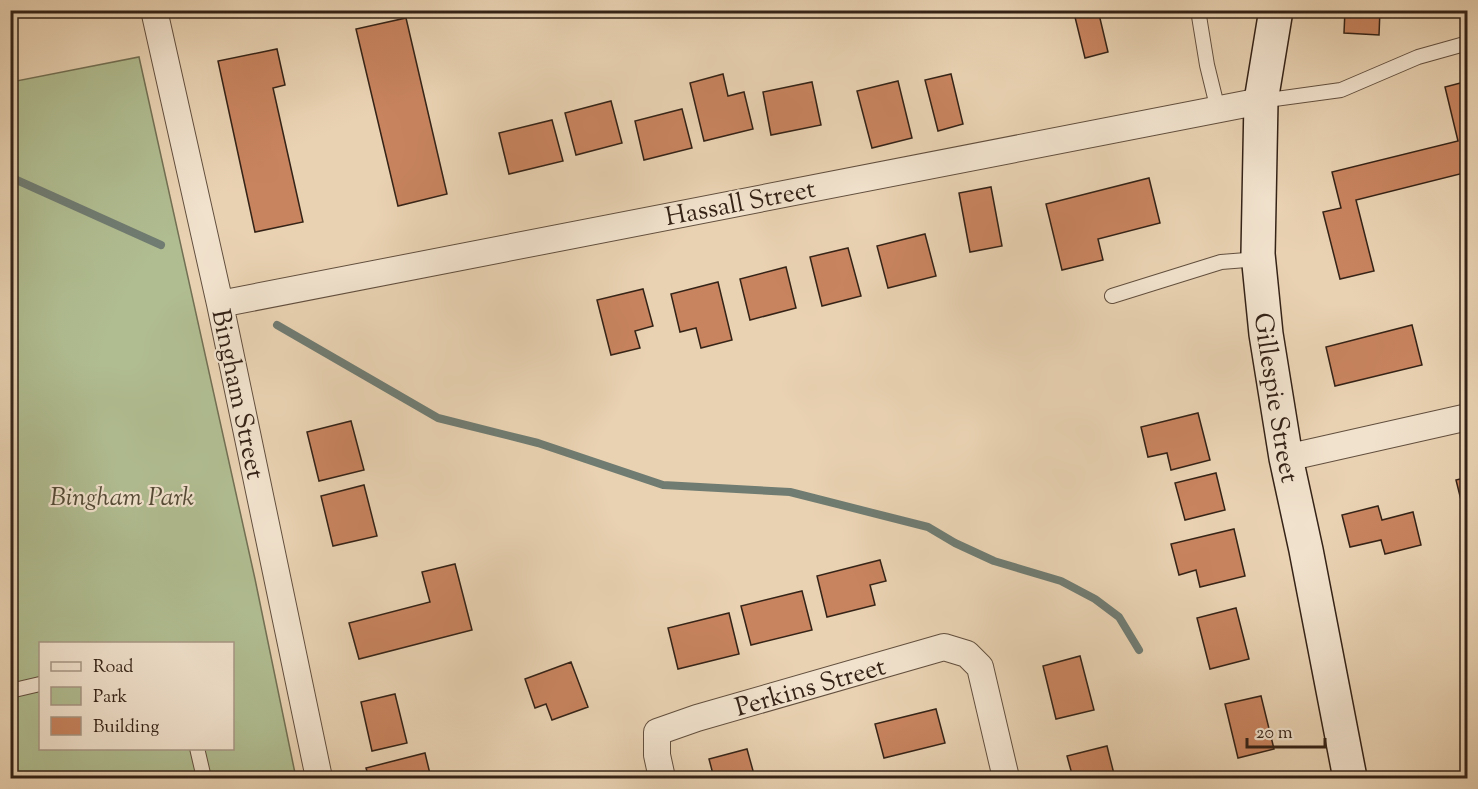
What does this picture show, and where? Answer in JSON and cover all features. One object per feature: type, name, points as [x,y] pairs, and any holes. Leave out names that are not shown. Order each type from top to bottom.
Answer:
[{"type":"street","name":"Bingham Street","points":[[154,10],[220,304],[319,778]]},
{"type":"street","name":"Gillespie Street","points":[[1275,10],[1261,101],[1259,259],[1266,334],[1286,458],[1350,778]]},
{"type":"street","name":"Hassall Street","points":[[220,304],[1261,101]]},
{"type":"street","points":[[1286,458],[1467,417]]},
{"type":"street","name":"Perkins Street","points":[[660,767],[657,732],[944,647],[967,654],[981,667],[1006,778]]},
{"type":"lane","points":[[1198,10],[1207,65],[1218,110]]},
{"type":"lane","points":[[1261,101],[1341,90],[1418,57],[1467,43]]},
{"type":"lane","points":[[1112,296],[1221,262],[1259,259]]},
{"type":"lane","points":[[10,691],[39,684]]},
{"type":"lane","points":[[197,750],[204,778]]},
{"type":"green space","name":"Bingham Park","points":[[139,57],[255,579],[296,778],[11,778],[11,82]]},
{"type":"building","points":[[16,10],[41,10],[17,15]]},
{"type":"building","points":[[1083,10],[1098,10],[1108,52],[1085,58],[1074,13]]},
{"type":"building","points":[[1345,10],[1380,10],[1379,35],[1344,33]]},
{"type":"building","points":[[406,18],[447,194],[398,206],[356,29]]},
{"type":"building","points":[[277,49],[285,85],[273,88],[303,222],[255,232],[218,61]]},
{"type":"building","points":[[723,74],[728,96],[744,92],[753,129],[704,141],[690,83]]},
{"type":"building","points":[[951,74],[963,124],[938,131],[925,80]]},
{"type":"building","points":[[898,81],[912,138],[872,148],[857,91]]},
{"type":"building","points":[[1468,81],[1468,172],[1356,200],[1374,271],[1340,279],[1323,212],[1341,208],[1332,172],[1458,141],[1445,87]]},
{"type":"building","points":[[812,82],[821,125],[771,135],[763,92]]},
{"type":"building","points":[[611,101],[622,143],[576,155],[565,113]]},
{"type":"building","points":[[682,109],[692,148],[644,160],[635,121]]},
{"type":"building","points":[[552,120],[563,161],[509,174],[499,133]]},
{"type":"building","points":[[1149,178],[1160,223],[1098,239],[1103,260],[1062,270],[1046,204]]},
{"type":"building","points":[[991,187],[1002,246],[970,252],[959,193]]},
{"type":"building","points":[[925,234],[936,276],[888,288],[877,246]]},
{"type":"building","points":[[848,248],[861,296],[822,306],[810,257]]},
{"type":"building","points":[[786,267],[796,308],[750,320],[740,279]]},
{"type":"building","points":[[718,282],[732,340],[701,348],[696,328],[680,332],[671,294]]},
{"type":"building","points":[[643,289],[653,326],[635,331],[640,348],[611,355],[597,300]]},
{"type":"building","points":[[1412,325],[1422,365],[1335,386],[1326,347]]},
{"type":"building","points":[[1198,413],[1210,460],[1171,470],[1167,453],[1148,457],[1141,427]]},
{"type":"building","points":[[351,421],[364,470],[319,481],[307,432]]},
{"type":"building","points":[[1216,473],[1225,510],[1185,520],[1175,483]]},
{"type":"building","points":[[1468,477],[1468,511],[1464,512],[1456,480]]},
{"type":"building","points":[[364,485],[377,536],[333,546],[321,496]]},
{"type":"building","points":[[1378,506],[1382,520],[1413,512],[1421,545],[1385,554],[1381,540],[1350,547],[1342,515]]},
{"type":"building","points":[[1234,529],[1245,576],[1200,587],[1196,570],[1179,575],[1171,544]]},
{"type":"building","points":[[880,560],[886,581],[870,585],[875,605],[827,617],[817,576]]},
{"type":"building","points":[[455,564],[472,630],[359,659],[349,623],[430,602],[422,572]]},
{"type":"building","points":[[802,591],[812,630],[751,645],[741,606]]},
{"type":"building","points":[[1236,608],[1249,659],[1210,669],[1197,618]]},
{"type":"building","points":[[729,613],[739,654],[678,669],[668,628]]},
{"type":"building","points":[[1080,656],[1094,710],[1056,719],[1043,666]]},
{"type":"building","points":[[571,662],[588,707],[552,720],[546,704],[535,708],[525,679]]},
{"type":"building","points":[[395,694],[407,743],[372,751],[361,702]]},
{"type":"building","points":[[1261,696],[1274,749],[1238,758],[1225,704]]},
{"type":"building","points":[[936,709],[945,743],[884,758],[875,724]]},
{"type":"building","points":[[1107,746],[1115,778],[1073,778],[1067,756]]},
{"type":"building","points":[[747,749],[755,778],[714,778],[709,759]]},
{"type":"building","points":[[425,753],[431,778],[369,778],[366,768]]},
{"type":"waterway","points":[[10,177],[161,245]]},
{"type":"waterway","points":[[277,325],[438,418],[538,443],[663,485],[790,492],[928,527],[955,543],[994,561],[1061,581],[1095,599],[1119,617],[1139,650]]}]
